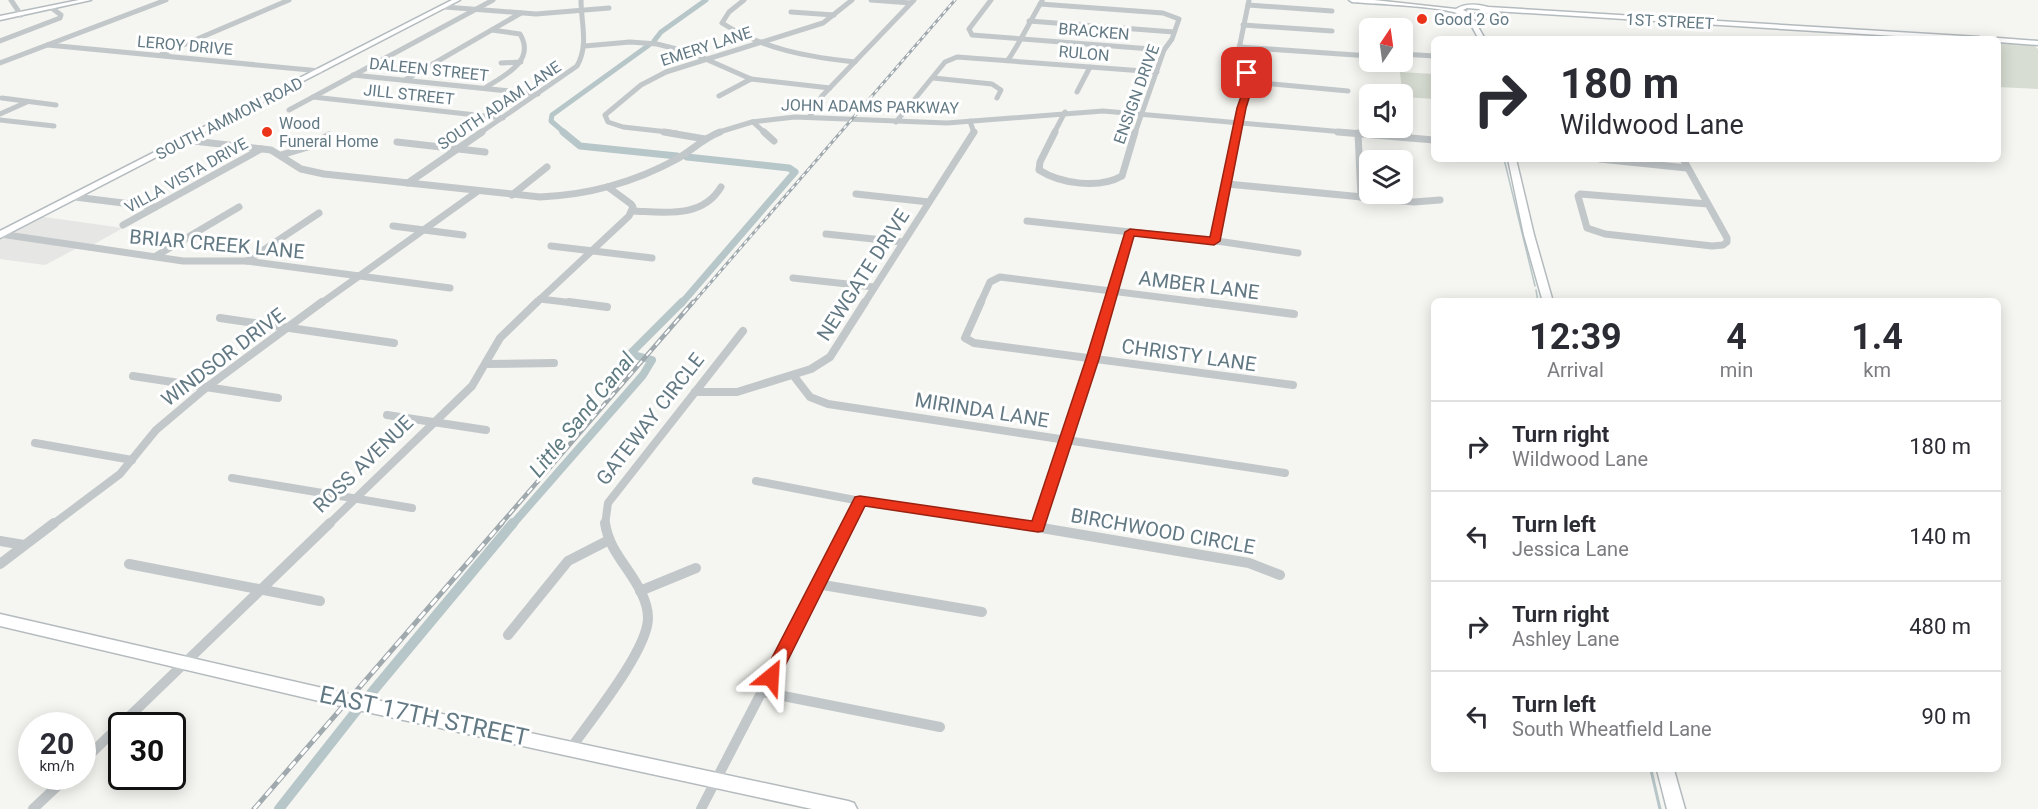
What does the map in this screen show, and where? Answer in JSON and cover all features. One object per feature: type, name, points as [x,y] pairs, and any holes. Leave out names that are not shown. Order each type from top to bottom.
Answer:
[{"type":"main road","points":[[0,18],[53,9],[88,0]]},
{"type":"main road","name":"SOUTH AMMON ROAD","points":[[1,235],[457,0]]},
{"type":"main road","name":"1ST STREET","points":[[1352,0],[1465,8],[1488,12],[1541,13],[1928,36]]},
{"type":"main road","points":[[1478,0],[1488,12],[1483,21],[1483,36]]},
{"type":"main road","points":[[1465,8],[1481,36]]},
{"type":"main road","points":[[2001,40],[2038,42]]},
{"type":"main road","points":[[1513,162],[1529,235],[1547,298]]},
{"type":"main road","name":"EAST 17TH STREET","points":[[0,620],[848,809]]},
{"type":"main road","points":[[1667,772],[1676,809]]},
{"type":"street","points":[[11,0],[21,15]]},
{"type":"street","points":[[0,63],[166,0]]},
{"type":"street","points":[[159,56],[289,0]]},
{"type":"street","points":[[289,110],[493,0]]},
{"type":"street","points":[[581,0],[580,11],[585,46],[630,42],[671,46],[751,79],[830,88]]},
{"type":"street","points":[[744,0],[729,12],[722,23],[741,35],[795,55],[855,62]]},
{"type":"street","name":"EMERY LANE","points":[[705,139],[677,133],[623,127],[608,122],[605,115],[614,105],[652,78],[703,59],[823,23],[852,0]]},
{"type":"street","points":[[871,0],[913,2]]},
{"type":"street","name":"BRACKEN","points":[[991,0],[969,32],[978,36],[1164,51]]},
{"type":"street","points":[[810,116],[830,88],[913,2]]},
{"type":"street","points":[[1008,60],[1041,2]]},
{"type":"street","name":"ENSIGN DRIVE","points":[[1041,2],[1163,14],[1176,16],[1178,22],[1164,51],[1122,176],[1118,181],[1098,183],[1050,177],[1039,170],[1040,162],[1065,112]]},
{"type":"street","points":[[1214,241],[1239,122],[1250,82],[1242,65],[1243,55],[1239,47],[1248,2],[1332,11]]},
{"type":"street","points":[[445,7],[522,13],[609,8]]},
{"type":"street","points":[[0,41],[60,18],[61,15],[53,9]]},
{"type":"street","points":[[791,12],[834,15]]},
{"type":"street","points":[[404,80],[522,13]]},
{"type":"street","points":[[1029,21],[1174,32]]},
{"type":"street","points":[[1243,25],[1332,32]]},
{"type":"street","points":[[484,88],[521,62],[525,43],[523,36],[516,33],[491,30]]},
{"type":"street","name":"LEROY DRIVE","points":[[48,45],[320,70]]},
{"type":"street","name":"SOUTH ADAM LANE","points":[[408,183],[577,66],[584,58],[585,46]]},
{"type":"street","points":[[1239,47],[1359,55]]},
{"type":"street","points":[[1413,55],[1431,56]]},
{"type":"street","name":"RULON","points":[[896,122],[945,62],[957,57],[1157,72]]},
{"type":"street","points":[[501,63],[521,62]]},
{"type":"street","points":[[1077,92],[1090,67]]},
{"type":"street","name":"DALEEN STREET","points":[[353,75],[538,94]]},
{"type":"street","points":[[933,78],[992,84],[1001,90],[997,98]]},
{"type":"street","points":[[719,96],[751,79]]},
{"type":"street","points":[[1250,82],[1348,91]]},
{"type":"street","name":"JILL STREET","points":[[312,97],[503,118]]},
{"type":"street","points":[[2,98],[56,105]]},
{"type":"street","points":[[0,114],[29,102]]},
{"type":"street","name":"JOHN ADAMS PARKWAY","points":[[185,140],[262,149],[281,155],[308,171],[512,195],[557,197],[608,187],[674,160],[705,139],[727,129],[753,122],[810,116],[925,123],[1065,112],[1143,114],[1431,140]]},
{"type":"street","points":[[0,120],[54,126]]},
{"type":"street","name":"NEWGATE DRIVE","points":[[695,392],[737,392],[811,369],[830,357],[974,133],[970,121]]},
{"type":"street","points":[[753,122],[774,141]]},
{"type":"street","points":[[1358,133],[1359,154]]},
{"type":"street","points":[[281,155],[308,147],[329,135]]},
{"type":"street","points":[[397,142],[485,152]]},
{"type":"street","name":"VILLA VISTA DRIVE","points":[[123,225],[262,149]]},
{"type":"street","points":[[1629,162],[1687,168]]},
{"type":"street","points":[[1684,162],[1687,168],[1708,204],[1727,238],[1727,242],[1723,245],[1712,246],[1593,232],[1587,228],[1578,196],[1587,193],[1708,204]]},
{"type":"street","points":[[512,195],[547,167]]},
{"type":"street","points":[[1227,184],[1359,197]]},
{"type":"street","points":[[608,187],[632,204],[632,211],[701,208],[714,200],[721,187]]},
{"type":"street","name":"WINDSOR DRIVE","points":[[0,564],[120,474],[156,430],[207,387],[478,191]]},
{"type":"street","points":[[856,194],[929,202]]},
{"type":"street","points":[[75,197],[155,207]]},
{"type":"street","points":[[1413,202],[1440,200]]},
{"type":"street","points":[[156,256],[238,207]]},
{"type":"street","name":"ROSS AVENUE","points":[[96,749],[472,386],[498,340],[632,211]]},
{"type":"street","points":[[247,261],[320,213]]},
{"type":"street","points":[[1027,221],[1214,241],[1298,254]]},
{"type":"street","points":[[393,226],[463,235]]},
{"type":"street","points":[[1038,527],[1064,441],[1093,359],[1130,232]]},
{"type":"street","points":[[826,234],[902,242]]},
{"type":"street","name":"BRIAR CREEK LANE","points":[[1,235],[197,262],[247,261],[450,288]]},
{"type":"street","points":[[551,246],[652,258]]},
{"type":"street","name":"AMBER LANE","points":[[974,343],[965,338],[992,279],[1000,277],[1294,314]]},
{"type":"street","points":[[793,278],[874,287]]},
{"type":"street","points":[[540,299],[607,308]]},
{"type":"street","points":[[220,318],[394,343]]},
{"type":"street","name":"GATEWAY CIRCLE","points":[[607,541],[603,519],[608,503],[743,331]]},
{"type":"street","name":"CHRISTY LANE","points":[[974,343],[1293,385]]},
{"type":"street","points":[[486,364],[554,363]]},
{"type":"street","name":"MIRINDA LANE","points":[[793,375],[810,397],[828,404],[1285,473]]},
{"type":"street","points":[[133,376],[278,398]]},
{"type":"street","points":[[387,415],[486,430]]},
{"type":"street","points":[[35,443],[132,460]]},
{"type":"street","points":[[232,478],[412,508]]},
{"type":"street","points":[[701,809],[763,693],[860,501],[756,481]]},
{"type":"street","name":"BIRCHWOOD CIRCLE","points":[[860,501],[1038,527],[1249,563],[1280,575]]},
{"type":"street","points":[[0,541],[24,545]]},
{"type":"street","points":[[508,635],[568,561],[607,541],[640,591],[647,608],[648,620],[640,642],[572,748]]},
{"type":"street","points":[[129,564],[320,601]]},
{"type":"street","points":[[640,591],[696,568]]},
{"type":"street","points":[[817,584],[982,612]]},
{"type":"street","points":[[763,693],[940,727]]},
{"type":"street","points":[[33,809],[53,790]]},
{"type":"shaded area","points":[[2001,43],[2032,44],[2038,49],[2038,89],[2001,87]]},
{"type":"shaded area","points":[[1400,72],[1431,74],[1431,99],[1413,98],[1413,84],[1401,84]]},
{"type":"shaded area","points":[[37,216],[123,228],[89,247],[81,246],[45,265],[0,259],[0,234]]},
{"type":"waterway","name":"Little Sand Canal","points":[[654,41],[661,32],[706,0]]},
{"type":"waterway","name":"Little Sand Canal","points":[[565,133],[551,121],[552,115],[649,45]]},
{"type":"waterway","name":"Little Sand Canal","points":[[563,132],[580,146],[677,156]]},
{"type":"waterway","name":"Little Sand Canal","points":[[681,304],[795,172],[789,168],[687,157]]},
{"type":"waterway","points":[[1505,162],[1535,286]]},
{"type":"waterway","points":[[1536,290],[1537,298]]},
{"type":"waterway","name":"Little Sand Canal","points":[[512,525],[643,375],[652,360],[630,354],[682,302]]},
{"type":"waterway","name":"Little Sand Canal","points":[[368,697],[513,523]]},
{"type":"waterway","name":"Little Sand Canal","points":[[279,809],[357,710]]},
{"type":"waterway","points":[[1651,772],[1660,809]]},
{"type":"railway","points":[[692,304],[955,0]]},
{"type":"railway","points":[[500,525],[693,302]]},
{"type":"railway","points":[[254,809],[502,523]]},
{"type":"place","name":"Good 2 Go","points":[[1422,19]]},
{"type":"place","name":"Wood Funeral Home","points":[[267,132]]},
{"type":"route","points":[[771,677],[860,501],[1038,527],[1064,441],[1093,359],[1130,232],[1214,241],[1241,108],[1250,82],[1247,73]]}]
